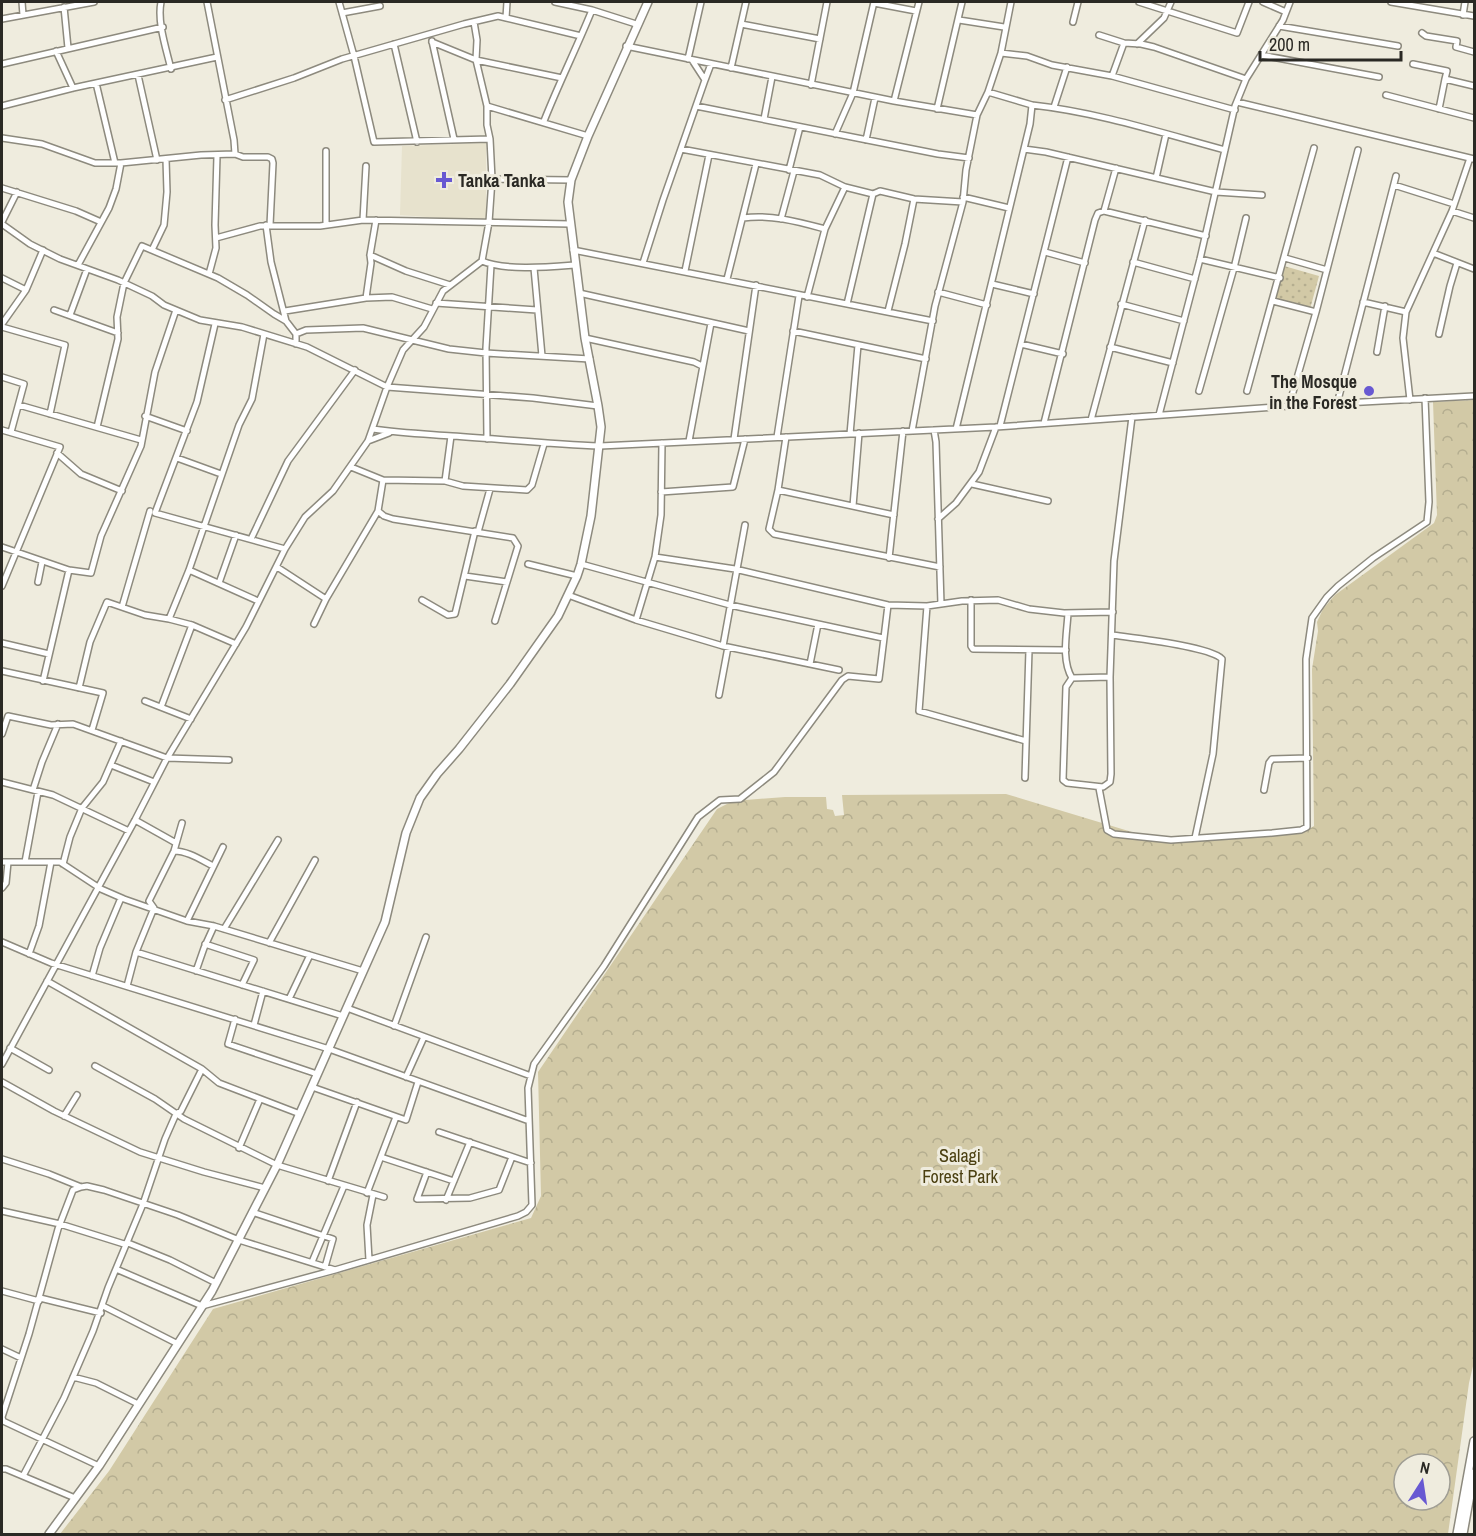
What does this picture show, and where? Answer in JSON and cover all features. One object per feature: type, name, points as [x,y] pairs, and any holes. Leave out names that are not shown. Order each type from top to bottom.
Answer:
[{"type":"street","points":[[22,2],[23,15]]},
{"type":"street","points":[[2,19],[94,2]]},
{"type":"street","points":[[161,2],[160,8],[171,69]]},
{"type":"street","points":[[207,2],[235,154]]},
{"type":"street","points":[[339,2],[354,56],[372,140],[376,143],[453,139],[490,140]]},
{"type":"street","points":[[506,18],[507,2]]},
{"type":"street","points":[[555,2],[592,10],[636,24]]},
{"type":"street","points":[[49,1534],[99,1466],[202,1306],[277,1165],[385,922],[406,833],[420,798],[510,684],[558,616],[577,576],[591,516],[600,446],[598,406],[585,339],[568,202],[571,180],[588,136],[626,46],[648,2]]},
{"type":"street","points":[[701,2],[690,60],[705,80]]},
{"type":"street","points":[[731,68],[746,2]]},
{"type":"street","points":[[812,85],[827,2]]},
{"type":"street","points":[[835,134],[853,93],[874,2],[916,11]]},
{"type":"street","points":[[894,101],[919,2]]},
{"type":"street","points":[[937,109],[962,2]]},
{"type":"street","points":[[912,431],[938,292],[963,200],[977,115],[988,93],[1000,53],[1011,2]]},
{"type":"street","points":[[1073,22],[1078,2]]},
{"type":"street","points":[[1139,2],[1168,9],[1237,33],[1249,2]]},
{"type":"street","points":[[1136,45],[1164,18],[1171,2]]},
{"type":"street","points":[[1263,2],[1286,12]]},
{"type":"street","points":[[1159,415],[1206,236],[1237,102],[1246,79],[1280,26],[1290,2]]},
{"type":"street","points":[[1391,2],[1474,16]]},
{"type":"street","points":[[1463,15],[1465,2]]},
{"type":"street","points":[[342,13],[380,6]]},
{"type":"street","points":[[64,7],[68,48]]},
{"type":"street","points":[[544,121],[592,10]]},
{"type":"street","points":[[225,100],[354,56],[498,16],[582,36]]},
{"type":"street","points":[[959,20],[1004,27]]},
{"type":"street","points":[[2,1064],[167,758],[246,627],[285,549],[305,517],[333,491],[368,441],[403,350],[424,327],[443,291],[482,261],[489,222],[492,179],[487,106],[477,60],[474,22]]},
{"type":"street","points":[[741,24],[820,39]]},
{"type":"street","points":[[1280,26],[1398,46]]},
{"type":"street","points":[[2,64],[163,27]]},
{"type":"street","points":[[1422,33],[1426,36],[1457,41],[1456,47],[1474,52]]},
{"type":"street","points":[[430,34],[453,139]]},
{"type":"street","points":[[1099,35],[1124,44],[1154,47],[1246,79]]},
{"type":"street","points":[[432,42],[477,60],[562,78]]},
{"type":"street","points":[[394,44],[417,142]]},
{"type":"street","points":[[1112,76],[1124,44]]},
{"type":"street","points":[[626,46],[875,98],[977,115]]},
{"type":"street","points":[[56,51],[73,88]]},
{"type":"street","points":[[1000,53],[1027,56],[1052,65],[1112,76],[1235,110]]},
{"type":"street","points":[[1261,55],[1379,77]]},
{"type":"street","points":[[2,106],[217,57]]},
{"type":"street","points":[[643,263],[711,64]]},
{"type":"street","points":[[1413,64],[1447,71],[1439,109]]},
{"type":"street","points":[[1054,107],[1067,67]]},
{"type":"street","points":[[138,75],[157,160]]},
{"type":"street","points":[[764,119],[772,76]]},
{"type":"street","points":[[1445,79],[1474,86]]},
{"type":"street","points":[[78,265],[109,208],[116,189],[118,163],[96,83]]},
{"type":"street","points":[[988,93],[1032,105],[1054,107],[1225,150]]},
{"type":"street","points":[[1386,94],[1474,118]]},
{"type":"street","points":[[866,140],[875,98]]},
{"type":"street","points":[[1237,102],[1472,158],[1452,211],[1406,312],[1403,338],[1410,399]]},
{"type":"street","points":[[956,429],[1024,149],[1032,105]]},
{"type":"street","points":[[487,106],[544,121],[588,136]]},
{"type":"street","points":[[696,106],[938,154],[969,158]]},
{"type":"street","points":[[781,219],[800,126]]},
{"type":"street","points":[[1156,178],[1166,134]]},
{"type":"street","points":[[2,138],[42,144],[95,163],[235,154],[243,157],[272,159],[268,225],[271,262],[286,321]]},
{"type":"street","points":[[1248,391],[1314,148]]},
{"type":"street","points":[[681,149],[820,175],[844,187],[873,194],[880,191],[914,199],[963,200],[1009,208]]},
{"type":"street","points":[[1024,149],[1068,157],[1216,192],[1262,195]]},
{"type":"street","points":[[1289,406],[1317,312],[1358,150]]},
{"type":"street","points":[[326,151],[326,224]]},
{"type":"street","points":[[685,271],[709,155]]},
{"type":"street","points":[[209,274],[216,248],[217,156]]},
{"type":"street","points":[[938,519],[972,484],[998,427],[1068,157]]},
{"type":"street","points":[[152,249],[164,225],[167,192],[166,159]]},
{"type":"street","points":[[727,279],[756,164]]},
{"type":"street","points":[[363,220],[366,166]]},
{"type":"street","points":[[1104,211],[1116,168]]},
{"type":"street","points":[[1337,404],[1396,176]]},
{"type":"street","points":[[492,179],[571,180]]},
{"type":"street","points":[[1394,185],[1454,204]]},
{"type":"street","points":[[807,297],[825,229],[844,187]]},
{"type":"street","points":[[2,188],[76,211],[101,222]]},
{"type":"street","points":[[17,192],[2,223],[30,244],[124,283],[176,310],[216,324],[242,327],[296,344],[387,387],[533,398],[598,406]]},
{"type":"street","points":[[847,304],[873,194]]},
{"type":"street","points":[[888,311],[914,199]]},
{"type":"street","points":[[1044,423],[1098,213],[1104,211],[1206,236]]},
{"type":"street","points":[[1452,211],[1474,218]]},
{"type":"street","points":[[743,218],[757,216],[781,219],[825,229]]},
{"type":"street","points":[[1199,391],[1246,218]]},
{"type":"street","points":[[216,237],[268,225],[320,226],[363,220],[570,224]]},
{"type":"street","points":[[366,298],[371,264],[369,255],[376,220]]},
{"type":"street","points":[[1091,420],[1145,220]]},
{"type":"street","points":[[97,427],[118,339],[117,317],[124,283],[142,246],[209,274],[247,295],[286,321],[296,334],[296,344]]},
{"type":"street","points":[[43,250],[26,290],[2,326],[65,345],[50,414]]},
{"type":"street","points":[[573,250],[933,321]]},
{"type":"street","points":[[1045,252],[1085,262]]},
{"type":"street","points":[[1432,253],[1474,270]]},
{"type":"street","points":[[369,255],[406,271],[450,285]]},
{"type":"street","points":[[1285,258],[1327,270]]},
{"type":"street","points":[[1200,259],[1280,278]]},
{"type":"street","points":[[482,261],[491,265],[534,268],[575,265]]},
{"type":"street","points":[[1133,262],[1195,279]]},
{"type":"street","points":[[1439,334],[1457,263]]},
{"type":"street","points":[[487,439],[486,354],[491,265]]},
{"type":"street","points":[[534,268],[542,356]]},
{"type":"street","points":[[70,315],[87,269]]},
{"type":"street","points":[[2,278],[26,290]]},
{"type":"street","points":[[992,284],[1034,294]]},
{"type":"street","points":[[734,439],[756,285]]},
{"type":"street","points":[[938,292],[987,305]]},
{"type":"street","points":[[579,293],[749,331]]},
{"type":"street","points":[[777,437],[799,296]]},
{"type":"street","points":[[285,310],[366,298],[392,297],[432,309]]},
{"type":"street","points":[[1273,301],[1317,312]]},
{"type":"street","points":[[1363,302],[1406,312]]},
{"type":"street","points":[[436,303],[537,310]]},
{"type":"street","points":[[1121,304],[1184,321]]},
{"type":"street","points":[[1377,352],[1385,306]]},
{"type":"street","points":[[54,310],[118,333]]},
{"type":"street","points":[[2,547],[69,570],[91,573],[101,536],[135,461],[155,372],[176,310]]},
{"type":"street","points":[[689,441],[711,323]]},
{"type":"street","points":[[216,324],[197,402],[155,513],[285,549]]},
{"type":"street","points":[[296,334],[306,330],[363,328],[449,349],[486,354],[590,358]]},
{"type":"street","points":[[793,331],[926,359]]},
{"type":"street","points":[[169,619],[189,570],[239,425],[252,399],[264,334]]},
{"type":"street","points":[[585,339],[694,362],[702,366]]},
{"type":"street","points":[[1021,344],[1063,354]]},
{"type":"street","points":[[850,434],[858,345]]},
{"type":"street","points":[[1110,347],[1173,363]]},
{"type":"street","points":[[252,539],[288,461],[355,370]]},
{"type":"street","points":[[2,377],[24,384],[11,432]]},
{"type":"street","points":[[373,429],[416,435],[600,446],[998,427],[1289,406],[1474,396]]},
{"type":"street","points":[[1099,788],[1107,830],[1110,833],[1171,840],[1305,829],[1308,824],[1306,659],[1312,618],[1338,586],[1373,558],[1424,525],[1428,519],[1425,398]]},
{"type":"street","points":[[19,405],[141,440]]},
{"type":"street","points":[[145,416],[187,431]]},
{"type":"street","points":[[1072,678],[1066,687],[1064,780],[1067,783],[1099,788],[1107,785],[1111,779],[1110,677],[1117,529],[1132,417]]},
{"type":"street","points":[[2,430],[60,447],[14,551],[2,586]]},
{"type":"street","points":[[934,430],[941,604]]},
{"type":"street","points":[[889,558],[903,431]]},
{"type":"street","points":[[368,441],[392,432]]},
{"type":"street","points":[[853,506],[859,433]]},
{"type":"street","points":[[445,482],[451,436]]},
{"type":"street","points":[[786,437],[769,530],[774,534],[940,567]]},
{"type":"street","points":[[661,492],[733,488],[745,439]]},
{"type":"street","points":[[636,620],[655,557],[662,515],[662,443]]},
{"type":"street","points":[[351,467],[383,480],[445,482],[490,489],[527,490],[530,488],[544,444]]},
{"type":"street","points":[[57,453],[81,474],[122,491]]},
{"type":"street","points":[[177,458],[221,474]]},
{"type":"street","points":[[314,624],[326,599],[378,511],[383,480]]},
{"type":"street","points":[[972,484],[1048,501]]},
{"type":"street","points":[[422,600],[448,615],[455,614],[490,489]]},
{"type":"street","points":[[778,490],[894,515]]},
{"type":"street","points":[[122,607],[150,511]]},
{"type":"street","points":[[378,511],[393,519],[513,538],[518,546],[495,621]]},
{"type":"street","points":[[719,695],[735,569],[745,525]]},
{"type":"street","points":[[219,583],[236,535]]},
{"type":"street","points":[[655,557],[735,569],[888,605],[927,606],[971,600],[998,600],[1029,609],[1113,612]]},
{"type":"street","points":[[38,582],[42,562]]},
{"type":"street","points":[[528,564],[577,576]]},
{"type":"street","points":[[581,564],[730,605],[883,638]]},
{"type":"street","points":[[277,567],[326,599]]},
{"type":"street","points":[[43,681],[69,570]]},
{"type":"street","points":[[189,570],[258,601]]},
{"type":"street","points":[[465,576],[507,582]]},
{"type":"street","points":[[568,595],[636,620],[725,646],[839,670]]},
{"type":"street","points":[[971,600],[971,646],[973,649],[1066,651]]},
{"type":"street","points":[[79,688],[90,642],[107,602],[145,615],[192,625],[236,644]]},
{"type":"street","points":[[116,1269],[202,1306],[335,1270],[526,1212],[532,1206],[528,1088],[534,1064],[604,966],[698,817],[720,800],[741,799],[774,772],[842,680],[848,676],[857,675],[879,679],[888,605]]},
{"type":"street","points":[[927,606],[919,711],[1026,741]]},
{"type":"street","points":[[1068,612],[1066,664],[1072,678]]},
{"type":"street","points":[[810,664],[818,624]]},
{"type":"street","points":[[161,708],[192,625]]},
{"type":"street","points":[[1112,635],[1165,643],[1214,653],[1221,657],[1223,662],[1213,754],[1195,838]]},
{"type":"street","points":[[2,643],[49,654]]},
{"type":"street","points":[[1025,778],[1029,650]]},
{"type":"street","points":[[2,670],[103,693],[92,730]]},
{"type":"street","points":[[1072,678],[1110,677]]},
{"type":"street","points":[[145,701],[191,719]]},
{"type":"street","points":[[2,734],[8,716],[51,725],[73,724],[167,758],[229,760]]},
{"type":"street","points":[[25,862],[35,791],[42,762],[58,724]]},
{"type":"street","points":[[63,864],[70,837],[82,808],[103,782],[121,741]]},
{"type":"street","points":[[1264,790],[1269,763],[1272,759],[1308,758]]},
{"type":"street","points":[[111,765],[154,782]]},
{"type":"street","points":[[2,782],[53,795],[129,831]]},
{"type":"street","points":[[135,820],[176,843]]},
{"type":"street","points":[[153,908],[149,901],[174,851],[182,822]]},
{"type":"street","points":[[224,929],[278,840]]},
{"type":"street","points":[[187,921],[223,847]]},
{"type":"street","points":[[174,851],[196,857],[213,866]]},
{"type":"street","points":[[269,943],[315,860]]},
{"type":"street","points":[[2,888],[6,883],[5,862],[60,862],[98,887],[121,898],[187,921],[214,926],[363,971]]},
{"type":"street","points":[[29,954],[39,926],[51,862]]},
{"type":"street","points":[[92,976],[100,948],[121,898]]},
{"type":"street","points":[[127,986],[136,952],[153,908]]},
{"type":"street","points":[[196,971],[214,926]]},
{"type":"street","points":[[394,1026],[426,938]]},
{"type":"street","points":[[2,942],[56,965],[328,1049],[529,1121]]},
{"type":"street","points":[[206,944],[254,960],[242,985]]},
{"type":"street","points":[[136,952],[343,1017]]},
{"type":"street","points":[[289,999],[310,955]]},
{"type":"street","points":[[47,981],[202,1069],[219,1083],[300,1114]]},
{"type":"street","points":[[254,1025],[263,991]]},
{"type":"street","points":[[347,1008],[531,1076]]},
{"type":"street","points":[[235,1019],[228,1044],[317,1074]]},
{"type":"street","points":[[406,1077],[424,1037]]},
{"type":"street","points":[[10,1048],[49,1070]]},
{"type":"street","points":[[95,1066],[239,1148],[277,1165],[384,1197]]},
{"type":"street","points":[[23,1476],[73,1377],[101,1313],[176,1114],[181,1111],[202,1069]]},
{"type":"street","points":[[2,1082],[64,1116],[140,1152],[265,1188]]},
{"type":"street","points":[[312,1087],[406,1120],[418,1082]]},
{"type":"street","points":[[64,1116],[77,1095]]},
{"type":"street","points":[[239,1148],[260,1099]]},
{"type":"street","points":[[328,1181],[357,1102]]},
{"type":"street","points":[[369,1260],[367,1226],[370,1194],[396,1118]]},
{"type":"street","points":[[439,1132],[531,1163]]},
{"type":"street","points":[[446,1200],[470,1142]]},
{"type":"street","points":[[427,1172],[417,1199],[470,1198],[499,1190],[512,1156]]},
{"type":"street","points":[[381,1157],[454,1182]]},
{"type":"street","points":[[2,1159],[81,1187]]},
{"type":"street","points":[[99,1466],[42,1441],[3,1421],[2,1417],[40,1299],[60,1224],[73,1190],[87,1186],[239,1240],[335,1270]]},
{"type":"street","points":[[312,1262],[344,1186]]},
{"type":"street","points":[[252,1212],[333,1239],[325,1267]]},
{"type":"street","points":[[2,1213],[60,1224],[124,1244],[128,1243],[170,1260],[216,1283]]},
{"type":"street","points":[[2,1292],[101,1313]]},
{"type":"street","points":[[103,1306],[178,1344]]},
{"type":"street","points":[[2,1350],[21,1358]]},
{"type":"street","points":[[73,1377],[96,1383],[138,1404]]},
{"type":"street","points":[[1464,1534],[1474,1441]]},
{"type":"street","points":[[2,1469],[75,1498]]},
{"type":"street","points":[[1464,1534],[1474,1473]]},
{"type":"shaded area","name":"Tanka Tanka","points":[[486,143],[486,217],[480,221],[400,215],[402,146]]},
{"type":"green space","points":[[1284,266],[1319,276],[1310,309],[1275,299]]},
{"type":"green space","name":"Salagi Forest Park","points":[[1474,400],[1474,1362],[1452,1505],[1452,1452],[1392,1452],[1392,1512],[1451,1512],[1448,1534],[60,1534],[109,1471],[213,1309],[531,1218],[541,1196],[538,1072],[717,809],[733,801],[826,797],[827,809],[833,810],[835,816],[844,815],[842,795],[1006,794],[1165,842],[1177,843],[1309,829],[1314,826],[1312,669],[1318,631],[1317,622],[1323,609],[1335,595],[1434,523],[1437,515],[1433,402]]},
{"type":"place","name":"Tanka Tanka","points":[[444,180]]},
{"type":"place","name":"The Mosque in the Forest","points":[[1369,391]]}]
